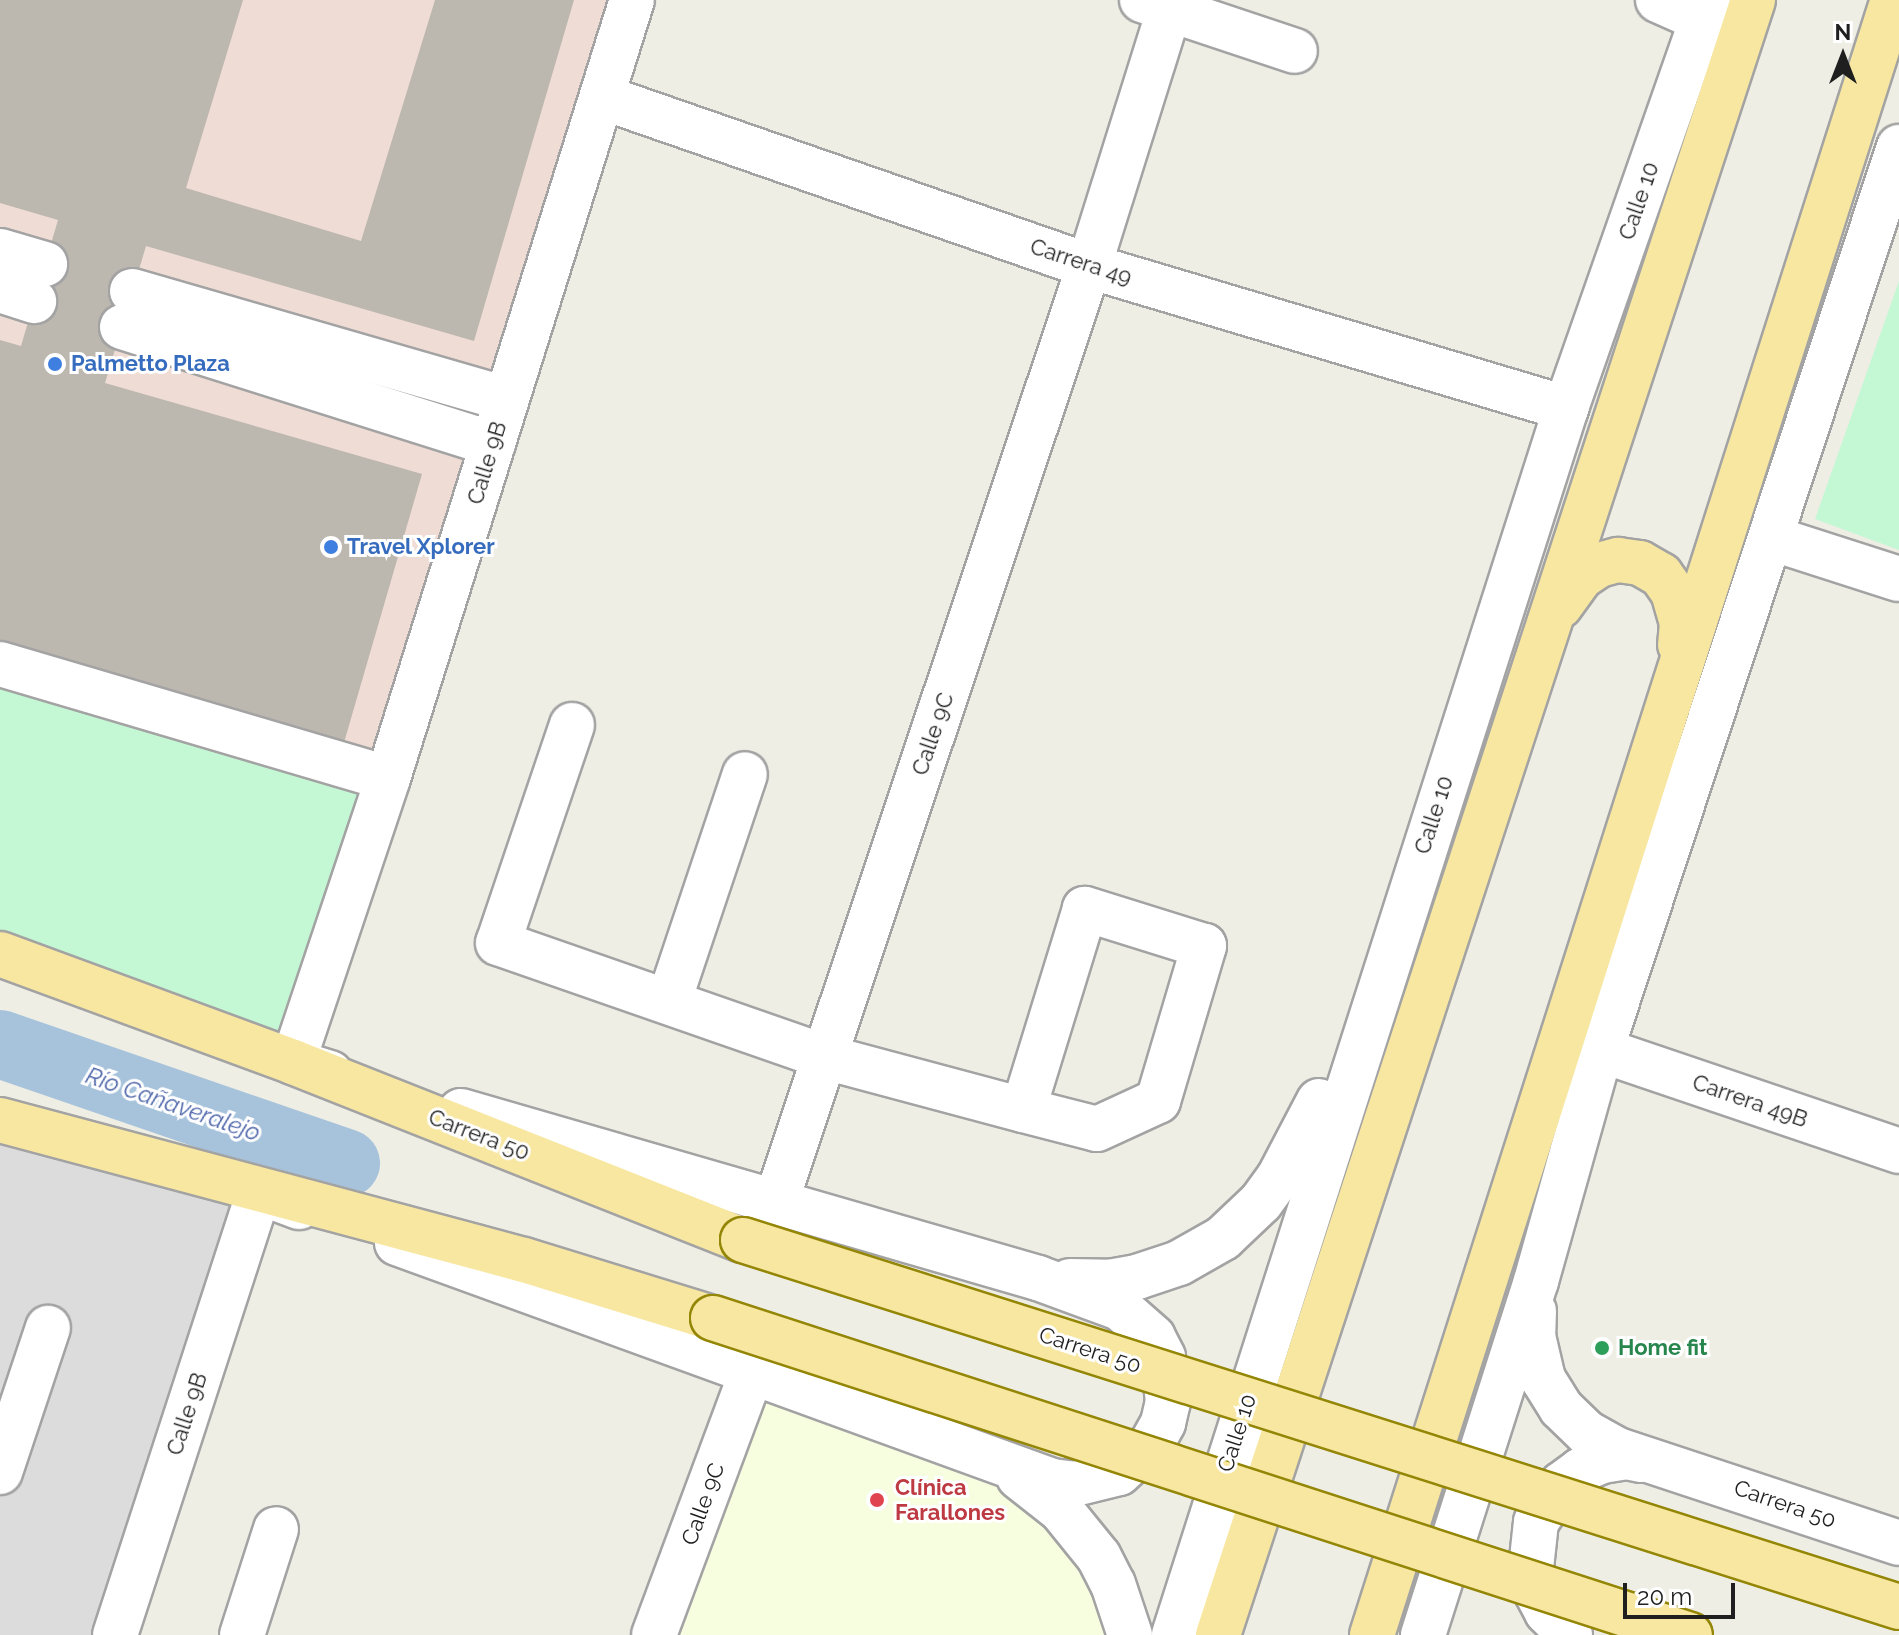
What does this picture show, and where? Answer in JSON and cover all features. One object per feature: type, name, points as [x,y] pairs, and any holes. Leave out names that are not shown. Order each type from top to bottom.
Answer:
[{"type":"main road","name":"Calle 10","points":[[1218,1635],[1753,0]]},
{"type":"main road","points":[[1372,1635],[1676,671],[1893,0]]},
{"type":"main road","points":[[1548,631],[1572,587],[1589,570],[1608,561],[1640,563],[1661,575],[1678,602],[1682,623],[1676,671]]},
{"type":"main road","name":"Carrera 50","points":[[0,954],[293,1062],[743,1240],[1899,1607]]},
{"type":"main road","points":[[0,1120],[259,1192],[524,1260],[713,1318],[1690,1635]]},
{"type":"street","name":"Calle 9B","points":[[293,1062],[388,778],[632,0]]},
{"type":"street","points":[[1658,0],[1706,10]]},
{"type":"street","points":[[1156,5],[1295,51]]},
{"type":"street","name":"Calle 9C","points":[[776,1202],[1089,266],[1156,5]]},
{"type":"street","name":"Calle 10","points":[[1174,1635],[1391,947],[1566,408],[1706,10]]},
{"type":"street","name":"Carrera 49","points":[[602,97],[1089,266],[1566,408]]},
{"type":"street","points":[[1423,1635],[1536,1281],[1601,1050],[1899,147]]},
{"type":"street","points":[[0,251],[26,285]]},
{"type":"street","points":[[493,444],[127,309],[507,399]]},
{"type":"street","points":[[1771,538],[1899,579]]},
{"type":"street","points":[[0,664],[388,778]]},
{"type":"street","points":[[572,725],[498,943],[825,1057],[1023,1110],[1097,1129],[1158,1101],[1204,946],[1085,909],[1023,1110]]},
{"type":"street","points":[[669,1001],[745,774]]},
{"type":"street","points":[[1038,1278],[1109,1282],[1137,1277],[1203,1251],[1242,1222],[1278,1179],[1298,1144],[1391,947]]},
{"type":"street","name":"Carrera 49B","points":[[1601,1050],[1899,1151]]},
{"type":"street","name":"Carrera 50","points":[[293,1062],[1038,1278]]},
{"type":"street","name":"Calle 9B","points":[[115,1635],[259,1192]]},
{"type":"street","points":[[259,1192],[985,1459],[1052,1481],[1075,1484],[1097,1481],[1119,1473],[1137,1460],[1163,1423],[1168,1402],[1168,1379],[1153,1337],[1120,1308],[1038,1278]]},
{"type":"street","points":[[1536,1281],[1533,1336],[1543,1379],[1561,1408],[1587,1433],[1618,1450],[1672,1466]]},
{"type":"street","points":[[0,1472],[48,1328]]},
{"type":"street","name":"Calle 9C","points":[[654,1635],[751,1374]]},
{"type":"street","points":[[1570,1635],[1547,1612],[1536,1591],[1531,1568],[1536,1522],[1547,1502],[1562,1484],[1602,1461],[1626,1457],[1672,1466]]},
{"type":"street","points":[[985,1459],[1038,1490],[1081,1532],[1113,1584],[1130,1635]]},
{"type":"street","name":"Carrera 50","points":[[1672,1466],[1899,1543]]},
{"type":"street","points":[[242,1635],[276,1529]]},
{"type":"shaded area","name":"Palmetto Plaza","points":[[0,0],[632,0],[388,778],[0,664]]},
{"type":"shaded area","points":[[1899,281],[1899,550],[1815,519]]},
{"type":"shaded area","points":[[0,664],[388,778],[293,1062],[0,954]]},
{"type":"shaded area","points":[[0,1120],[259,1192],[115,1635],[0,1635]]},
{"type":"shaded area","name":"Clínica Farallones","points":[[751,1374],[1013,1473],[1130,1635],[654,1635]]},
{"type":"building","name":"Palmetto Plaza","points":[[0,0],[243,0],[186,188],[361,241],[435,0],[574,0],[474,341],[146,246],[105,383],[422,474],[343,746],[0,647],[0,340],[21,346],[58,220],[0,203]]},
{"type":"waterway","name":"Río Cañaveralejo","points":[[0,1044],[346,1163]]},
{"type":"place","name":"Palmetto Plaza","points":[[55,364]]},
{"type":"place","name":"Travel Xplorer","points":[[331,547]]},
{"type":"place","name":"Home fit","points":[[1602,1348]]},
{"type":"place","name":"Clínica Farallones","points":[[877,1500]]}]
